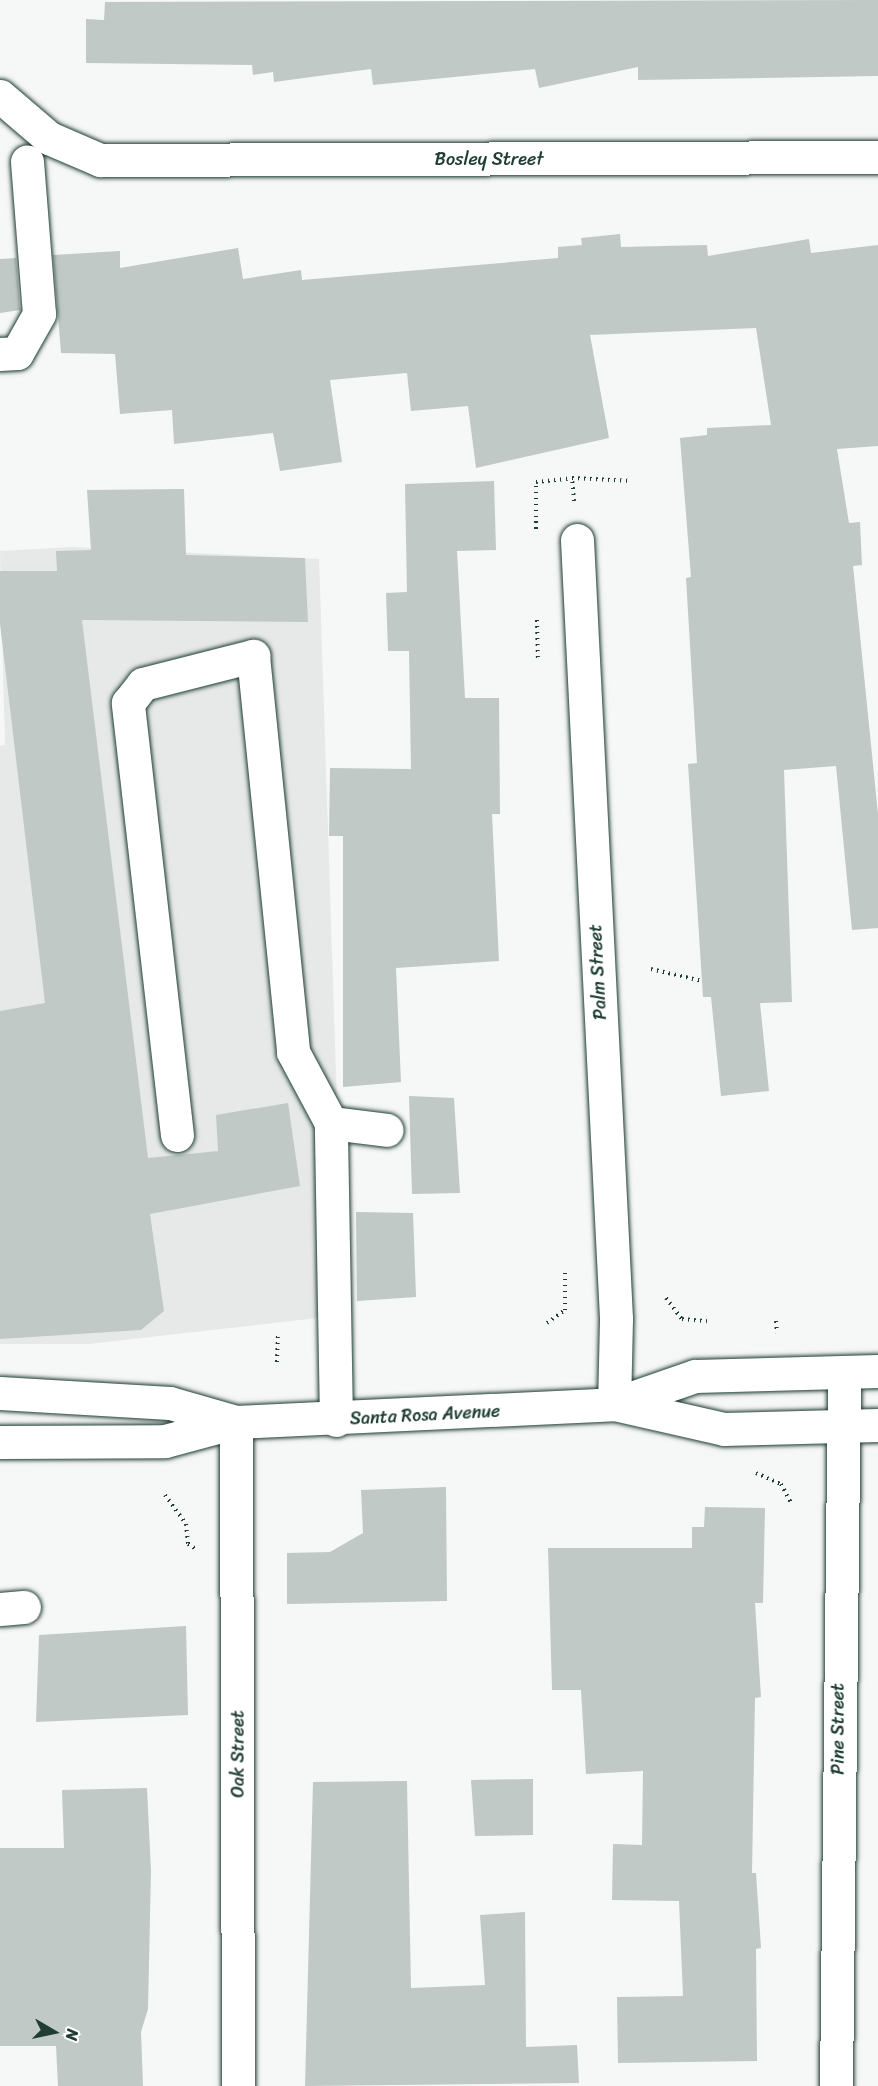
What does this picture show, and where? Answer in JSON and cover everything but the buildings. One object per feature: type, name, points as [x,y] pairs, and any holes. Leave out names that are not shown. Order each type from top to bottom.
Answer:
[{"type":"street","name":"Bosley Street","points":[[0,96],[49,138],[100,160]]},
{"type":"street","name":"Bosley Street","points":[[14,161],[878,157]]},
{"type":"street","points":[[0,354],[17,353],[39,314],[14,161]]},
{"type":"street","name":"Palm Street","points":[[577,540],[616,1319],[614,1404]]},
{"type":"street","points":[[177,1135],[128,703],[143,684],[252,656],[293,1052],[331,1123],[336,1420]]},
{"type":"street","points":[[331,1123],[387,1130]]},
{"type":"street","name":"Santa Rosa Avenue","points":[[0,1442],[165,1441],[236,1422],[336,1420],[614,1404],[695,1376],[878,1371]]},
{"type":"street","name":"Pine Street","points":[[836,2086],[843,1372]]},
{"type":"street","name":"Santa Rosa Avenue","points":[[0,1393],[170,1403],[236,1422]]},
{"type":"street","name":"Santa Rosa Avenue","points":[[614,1404],[724,1429],[878,1425]]},
{"type":"street","name":"Oak Street","points":[[236,1422],[238,2086]]},
{"type":"path","points":[[577,540],[572,478],[632,481]]},
{"type":"path","points":[[651,969],[702,981]]},
{"type":"path","points":[[547,1323],[565,1310],[565,1272]]},
{"type":"path","points":[[666,1298],[682,1319],[707,1321]]},
{"type":"path","points":[[277,1362],[278,1334]]},
{"type":"path","points":[[756,1473],[781,1484],[792,1503]]},
{"type":"path","points":[[165,1495],[186,1524],[188,1544],[196,1549]]},
{"type":"shaded area","points":[[72,547],[319,559],[344,1315],[89,1344],[0,1344],[0,746],[5,745],[0,551]]}]
